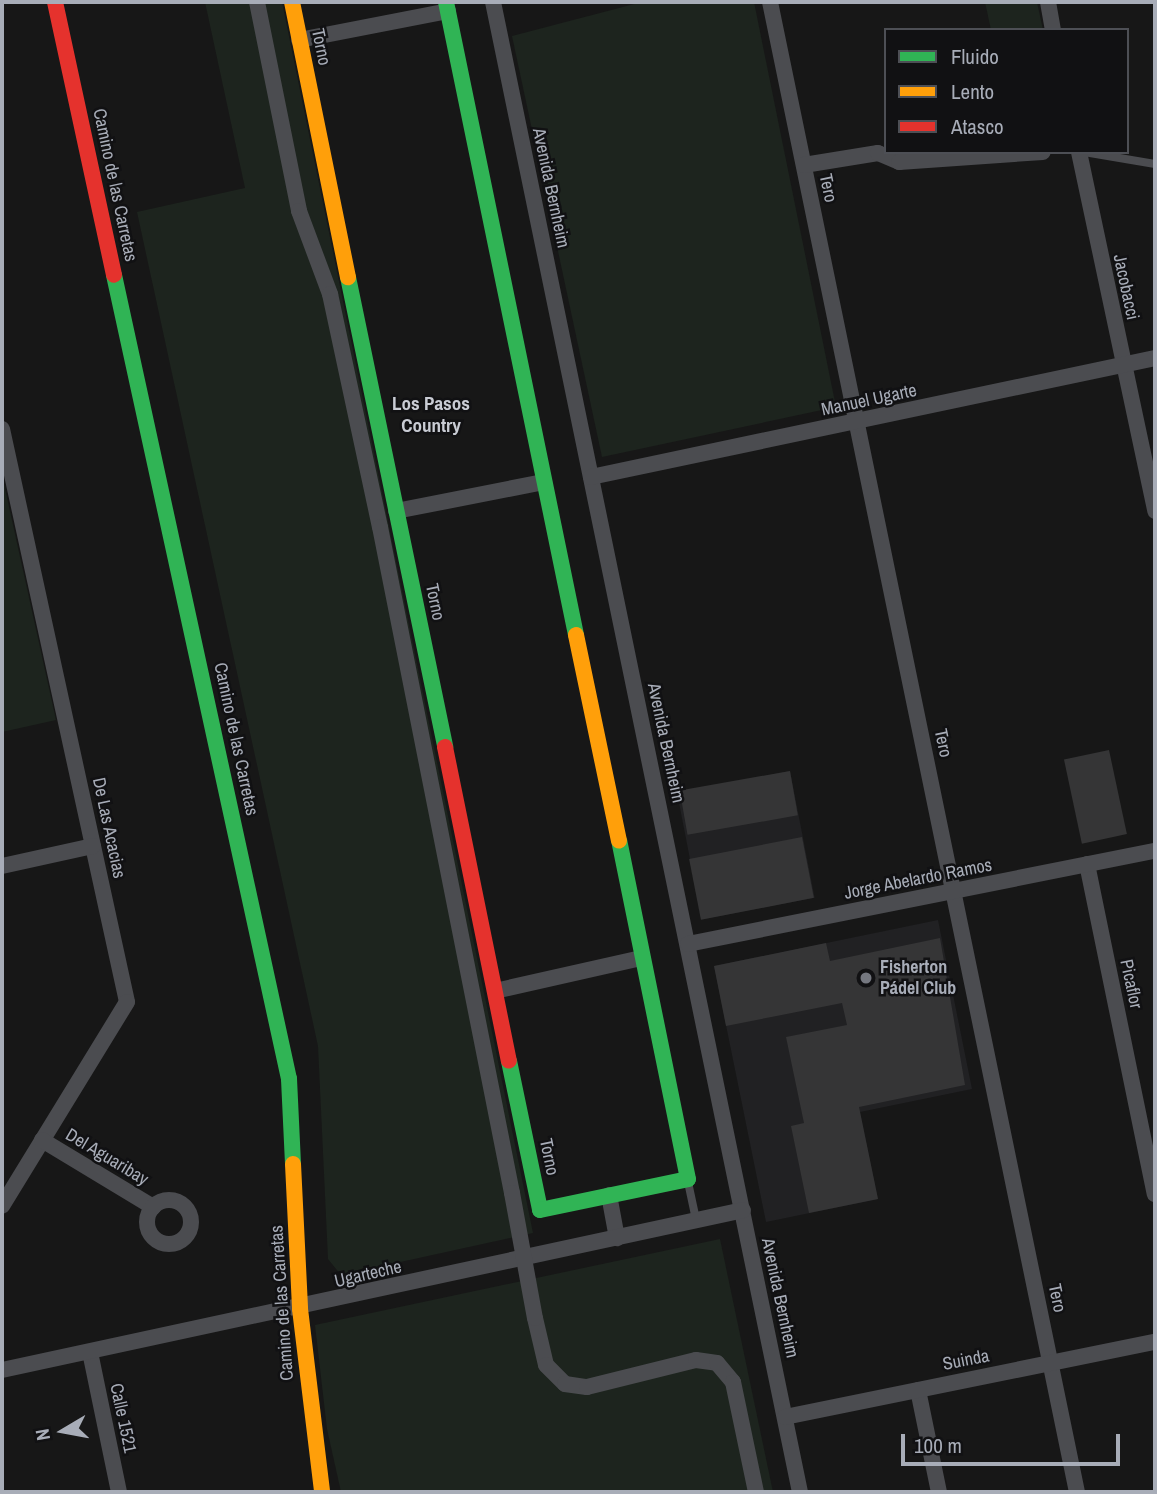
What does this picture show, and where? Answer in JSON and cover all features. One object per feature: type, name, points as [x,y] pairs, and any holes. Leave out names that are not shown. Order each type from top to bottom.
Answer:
[{"type":"street","name":"Camino de las Carretas","points":[[55,2],[289,1079],[300,1309],[313,1452],[322,1492]]},
{"type":"street","points":[[257,2],[299,211],[330,294],[377,514],[546,1365],[565,1384],[587,1387],[696,1360],[717,1363],[733,1382],[756,1492]]},
{"type":"street","name":"Torno","points":[[292,2],[540,1210],[609,1195]]},
{"type":"street","name":"Avenida Bernheim","points":[[493,2],[800,1492]]},
{"type":"street","name":"Tero","points":[[770,2],[1077,1492]]},
{"type":"street","points":[[1048,2],[1053,28]]},
{"type":"street","points":[[299,40],[447,6],[688,1179],[609,1195],[617,1238]]},
{"type":"street","points":[[804,165],[878,153],[899,162],[1014,154]]},
{"type":"street","name":"Jacobacci","points":[[1081,154],[1155,511]]},
{"type":"street","name":"Manuel Ugarte","points":[[591,477],[1155,358]]},
{"type":"street","name":"De Las Acacias","points":[[2,429],[7,476],[127,1002],[2,1206]]},
{"type":"street","points":[[396,511],[544,482]]},
{"type":"street","points":[[2,866],[93,846]]},
{"type":"street","name":"Jorge Abelardo Ramos","points":[[688,944],[1155,851]]},
{"type":"street","name":"Picaflor","points":[[1087,864],[1155,1194]]},
{"type":"street","points":[[495,991],[642,958]]},
{"type":"street","name":"Del Aguaribay","points":[[42,1140],[153,1206]]},
{"type":"street","name":"Ugarteche","points":[[2,1370],[300,1309],[743,1210]]},
{"type":"street","name":"Suinda","points":[[785,1417],[1155,1342]]},
{"type":"street","name":"Calle 1521","points":[[90,1352],[119,1492]]},
{"type":"street","points":[[918,1390],[939,1492]]},
{"type":"lane","points":[[1093,154],[1155,164]]},
{"type":"lane","points":[[688,1179],[696,1220]]},
{"type":"shaded area","points":[[205,2],[282,2],[533,1233],[341,1275],[328,1259],[318,1046],[137,212],[245,188]]},
{"type":"shaded area","points":[[642,2],[754,2],[836,407],[602,457],[512,36]]},
{"type":"shaded area","points":[[985,2],[1037,2],[1043,28],[991,28]]},
{"type":"shaded area","points":[[4,484],[56,720],[2,732],[2,485]]},
{"type":"shaded area","points":[[790,771],[815,898],[702,920],[677,793]]},
{"type":"shaded area","points":[[938,920],[972,1089],[860,1112],[878,1199],[766,1222],[714,966]]},
{"type":"shaded area","points":[[720,1239],[773,1492],[341,1492],[327,1429],[315,1325]]},
{"type":"building","points":[[1109,750],[1127,834],[1082,844],[1064,760]]},
{"type":"building","points":[[790,771],[798,815],[688,835],[680,790]]},
{"type":"building","points":[[802,837],[814,898],[701,920],[689,859]]},
{"type":"building","points":[[940,938],[965,1085],[859,1107],[878,1199],[809,1213],[791,1126],[804,1123],[786,1037],[847,1025],[842,1003],[726,1026],[714,966],[826,943],[830,961]]},
{"type":"traffic: fast","points":[[446,2],[576,635]]},
{"type":"traffic: fast","points":[[114,275],[289,1079],[293,1164]]},
{"type":"traffic: fast","points":[[348,277],[445,747]]},
{"type":"traffic: fast","points":[[509,1061],[540,1210],[688,1179],[619,841]]},
{"type":"traffic: slow","points":[[292,2],[348,277]]},
{"type":"traffic: slow","points":[[576,635],[619,841]]},
{"type":"traffic: slow","points":[[293,1164],[300,1309],[322,1492]]},
{"type":"traffic: jam","points":[[55,2],[114,275]]},
{"type":"traffic: jam","points":[[445,747],[509,1061]]},
{"type":"place","name":"Fisherton Pádel Club","points":[[866,978]]},
{"type":"district","name":"Los Pasos Country","points":[[431,415]]}]
